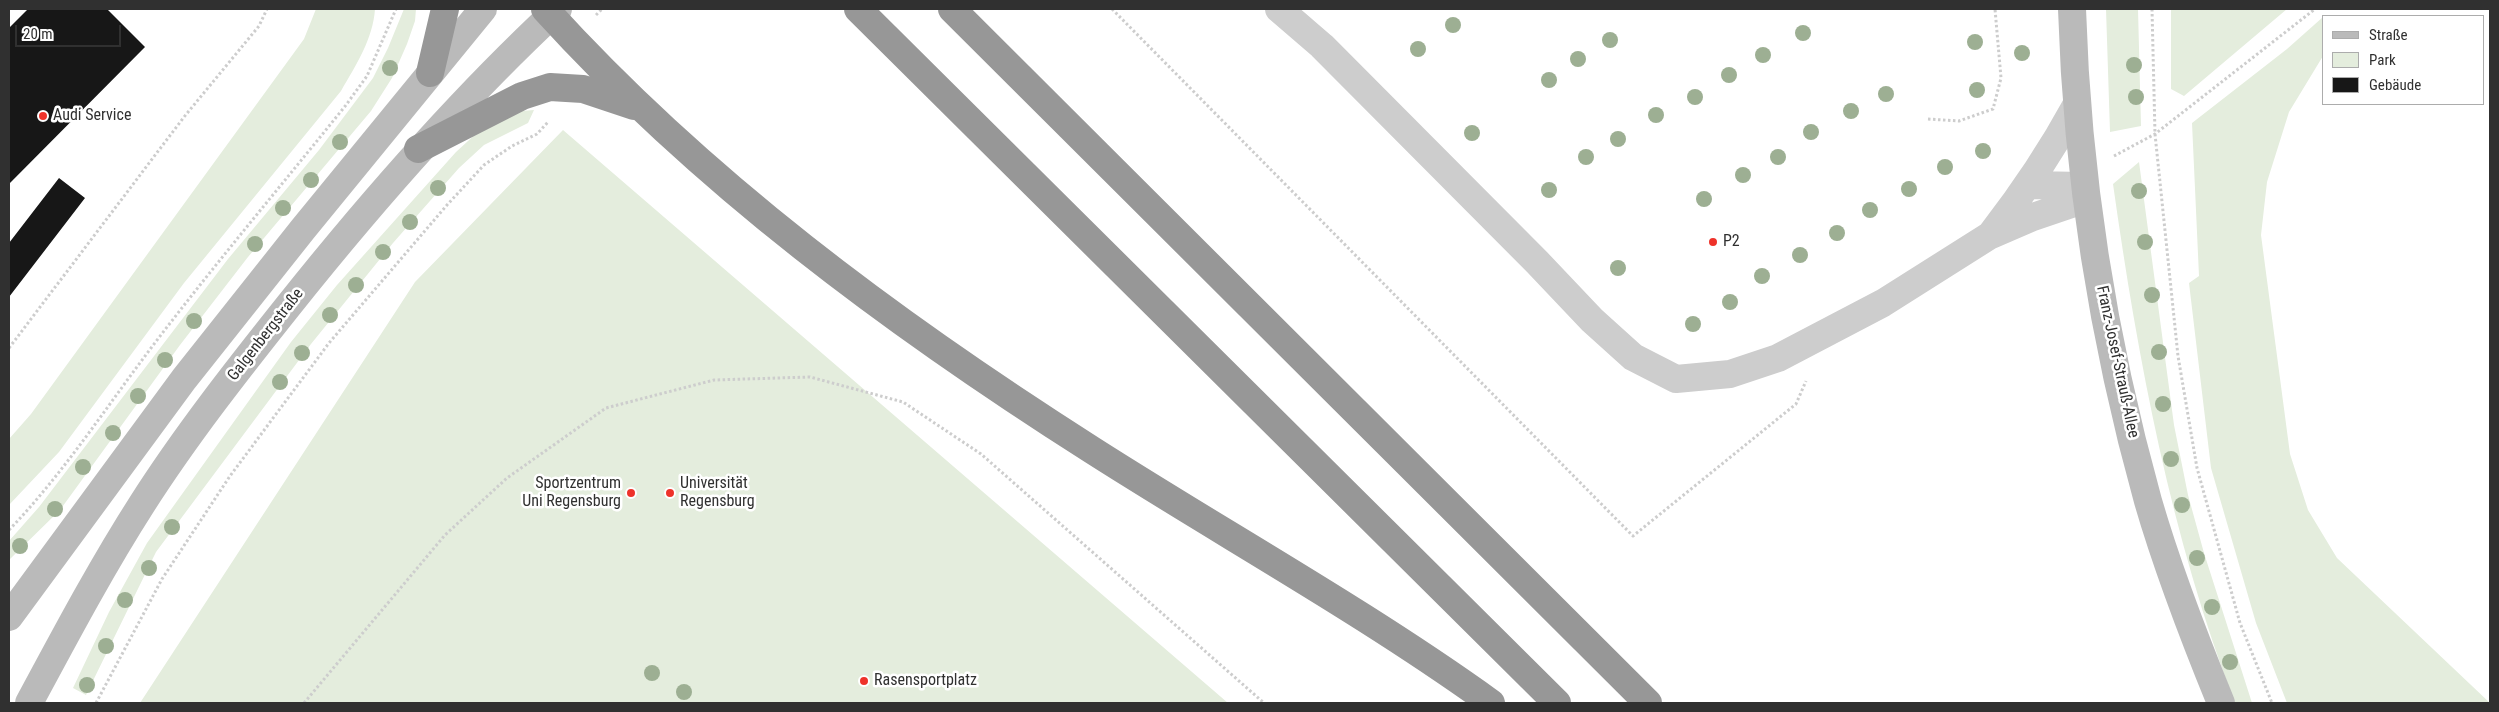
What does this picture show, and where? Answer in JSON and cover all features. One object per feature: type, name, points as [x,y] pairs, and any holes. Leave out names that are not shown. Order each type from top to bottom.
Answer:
[{"type":"highway","points":[[430,73],[445,9]]},
{"type":"highway","points":[[858,9],[1558,703]]},
{"type":"highway","points":[[952,9],[1648,703]]},
{"type":"highway","points":[[552,11],[571,38],[643,110],[703,164],[827,267],[958,361],[1099,454],[1370,620],[1491,703]]},
{"type":"highway","points":[[418,149],[522,96],[550,87],[583,89],[611,96],[643,110]]},
{"type":"street","points":[[9,617],[184,379],[483,9]]},
{"type":"street","points":[[1279,9],[1322,46],[1538,262],[1592,320],[1633,357],[1676,379],[1730,374],[1778,358],[1883,303],[1989,236],[2033,217],[2084,183]]},
{"type":"street","name":"Franz-Josef-Strauß-Allee","points":[[2072,9],[2076,104],[2084,183],[2109,338],[2148,501],[2185,613],[2221,703]]},
{"type":"street","name":"Galgenbergstraße","points":[[29,703],[97,576],[149,494],[249,355],[339,242],[418,149],[552,11]]},
{"type":"street","points":[[1989,236],[2028,185],[2059,137],[2076,104]]},
{"type":"street","points":[[2028,185],[2084,183]]},
{"type":"path","points":[[9,348],[184,117],[258,26],[267,9]]},
{"type":"path","points":[[9,530],[31,507],[197,288],[368,76],[396,9]]},
{"type":"path","points":[[571,38],[602,9]]},
{"type":"path","points":[[1112,9],[1633,536],[1796,404],[1807,377]]},
{"type":"path","points":[[1928,119],[1959,121],[1993,109],[2001,78],[1995,9]]},
{"type":"path","points":[[2152,9],[2155,134],[2178,356],[2198,468],[2240,623],[2272,703]]},
{"type":"path","points":[[2084,183],[2114,156],[2155,134],[2315,9]]},
{"type":"path","points":[[96,703],[162,579],[230,476],[329,343],[447,204],[484,165],[512,146],[537,134],[548,124],[550,87]]},
{"type":"path","points":[[304,703],[445,535],[507,478],[606,408],[714,380],[810,377],[903,402],[981,454],[1264,703]]},
{"type":"green space","points":[[316,9],[375,9],[374,20],[367,41],[358,62],[341,91],[184,283],[59,452],[9,505],[9,439],[31,414],[304,39]]},
{"type":"green space","points":[[404,9],[416,9],[415,21],[392,78],[371,111],[248,257],[180,345],[60,510],[9,560],[9,541],[39,507],[228,259],[319,150],[373,78]]},
{"type":"green space","points":[[2106,9],[2138,9],[2141,126],[2110,132]]},
{"type":"green space","points":[[2171,9],[2287,9],[2184,96],[2171,89]]},
{"type":"green space","points":[[2322,18],[2322,58],[2289,112],[2267,182],[2261,235],[2290,454],[2308,510],[2337,558],[2490,703],[2287,703],[2256,623],[2211,468],[2189,283],[2199,276],[2192,123],[2287,49]]},
{"type":"green space","points":[[534,110],[528,123],[484,145],[459,168],[393,243],[311,344],[156,552],[86,695],[73,688],[109,612],[147,543],[291,342],[337,285],[456,152],[480,130],[522,111]]},
{"type":"green space","name":"Sportzentrum Uni Regensburg","points":[[563,130],[1228,703],[140,703],[415,282]]},
{"type":"green space","points":[[2139,162],[2174,425],[2188,495],[2204,553],[2252,703],[2235,703],[2212,640],[2192,577],[2159,448],[2134,316],[2113,184]]},
{"type":"building","name":"Audi Service","points":[[28,9],[107,9],[145,47],[9,184],[9,28]]},
{"type":"building","points":[[59,178],[85,198],[9,297],[9,243]]},
{"type":"place","name":"Audi Service","points":[[43,116]]},
{"type":"place","name":"P2","points":[[1713,242]]},
{"type":"place","name":"Sportzentrum Uni Regensburg","points":[[631,493]]},
{"type":"place","name":"Universität Regensburg","points":[[670,493]]},
{"type":"place","name":"Rasensportplatz","points":[[864,681]]}]
